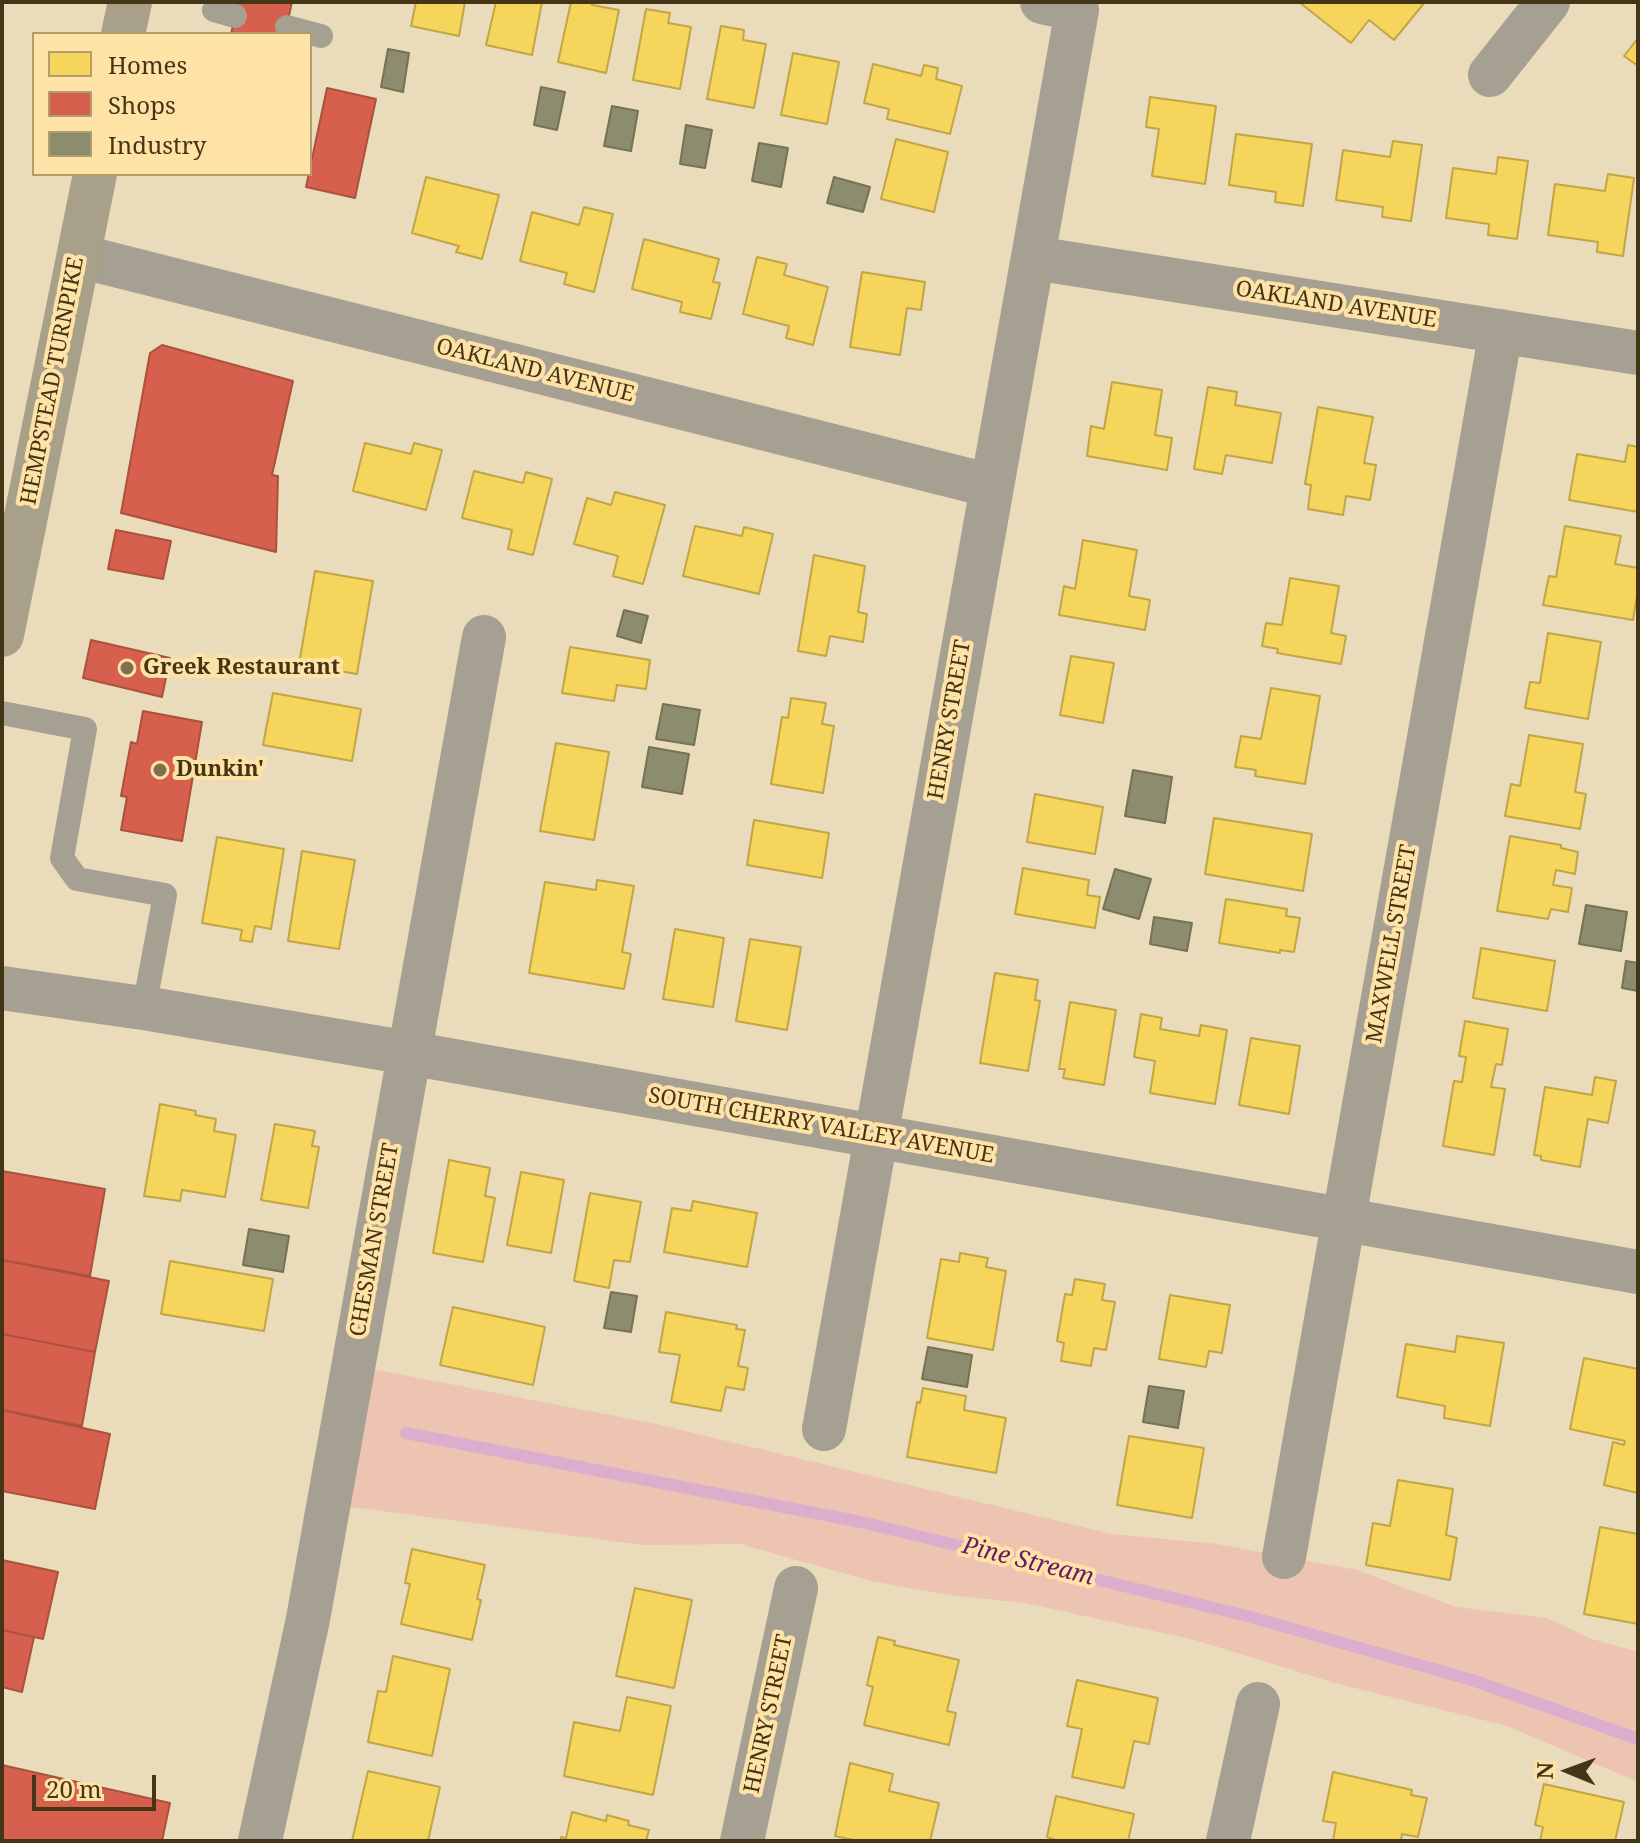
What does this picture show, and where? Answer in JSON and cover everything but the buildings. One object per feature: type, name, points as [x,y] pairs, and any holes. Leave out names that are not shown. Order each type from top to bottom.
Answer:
[{"type":"main road","points":[[123,32],[130,2]]},
{"type":"main road","name":"HEMPSTEAD TURNPIKE","points":[[2,635],[95,176]]},
{"type":"street","points":[[1490,75],[1548,2]]},
{"type":"street","name":"HENRY STREET","points":[[824,1429],[1034,258],[1060,6]]},
{"type":"street","name":"OAKLAND AVENUE","points":[[79,256],[992,486]]},
{"type":"street","name":"OAKLAND AVENUE","points":[[1034,258],[1638,353]]},
{"type":"street","name":"MAXWELL STREET","points":[[1284,1557],[1501,331]]},
{"type":"street","name":"CHESMAN STREET","points":[[260,1841],[308,1619],[484,637]]},
{"type":"street","name":"SOUTH CHERRY VALLEY AVENUE","points":[[2,988],[144,1008],[409,1053],[1638,1272]]},
{"type":"street","name":"HENRY STREET","points":[[742,1841],[796,1588]]},
{"type":"street","points":[[1228,1841],[1258,1704]]},
{"type":"lane","points":[[287,27],[306,32]]},
{"type":"lane","points":[[312,34],[321,36]]},
{"type":"lane","points":[[2,713],[85,729],[62,858],[77,879],[165,895],[144,1008]]},
{"type":"shaded area","points":[[362,1367],[656,1424],[1112,1534],[1217,1544],[1357,1570],[1456,1607],[1547,1618],[1592,1639],[1638,1652],[1638,1782],[1507,1726],[1335,1683],[1195,1640],[1025,1603],[949,1595],[871,1581],[740,1544],[644,1545],[336,1505]]},
{"type":"waterway","name":"Pine Stream","points":[[406,1433],[861,1522],[1247,1616],[1472,1680],[1638,1739]]},
{"type":"place","name":"Greek Restaurant","points":[[127,668]]},
{"type":"place","name":"Dunkin'","points":[[160,770]]}]
